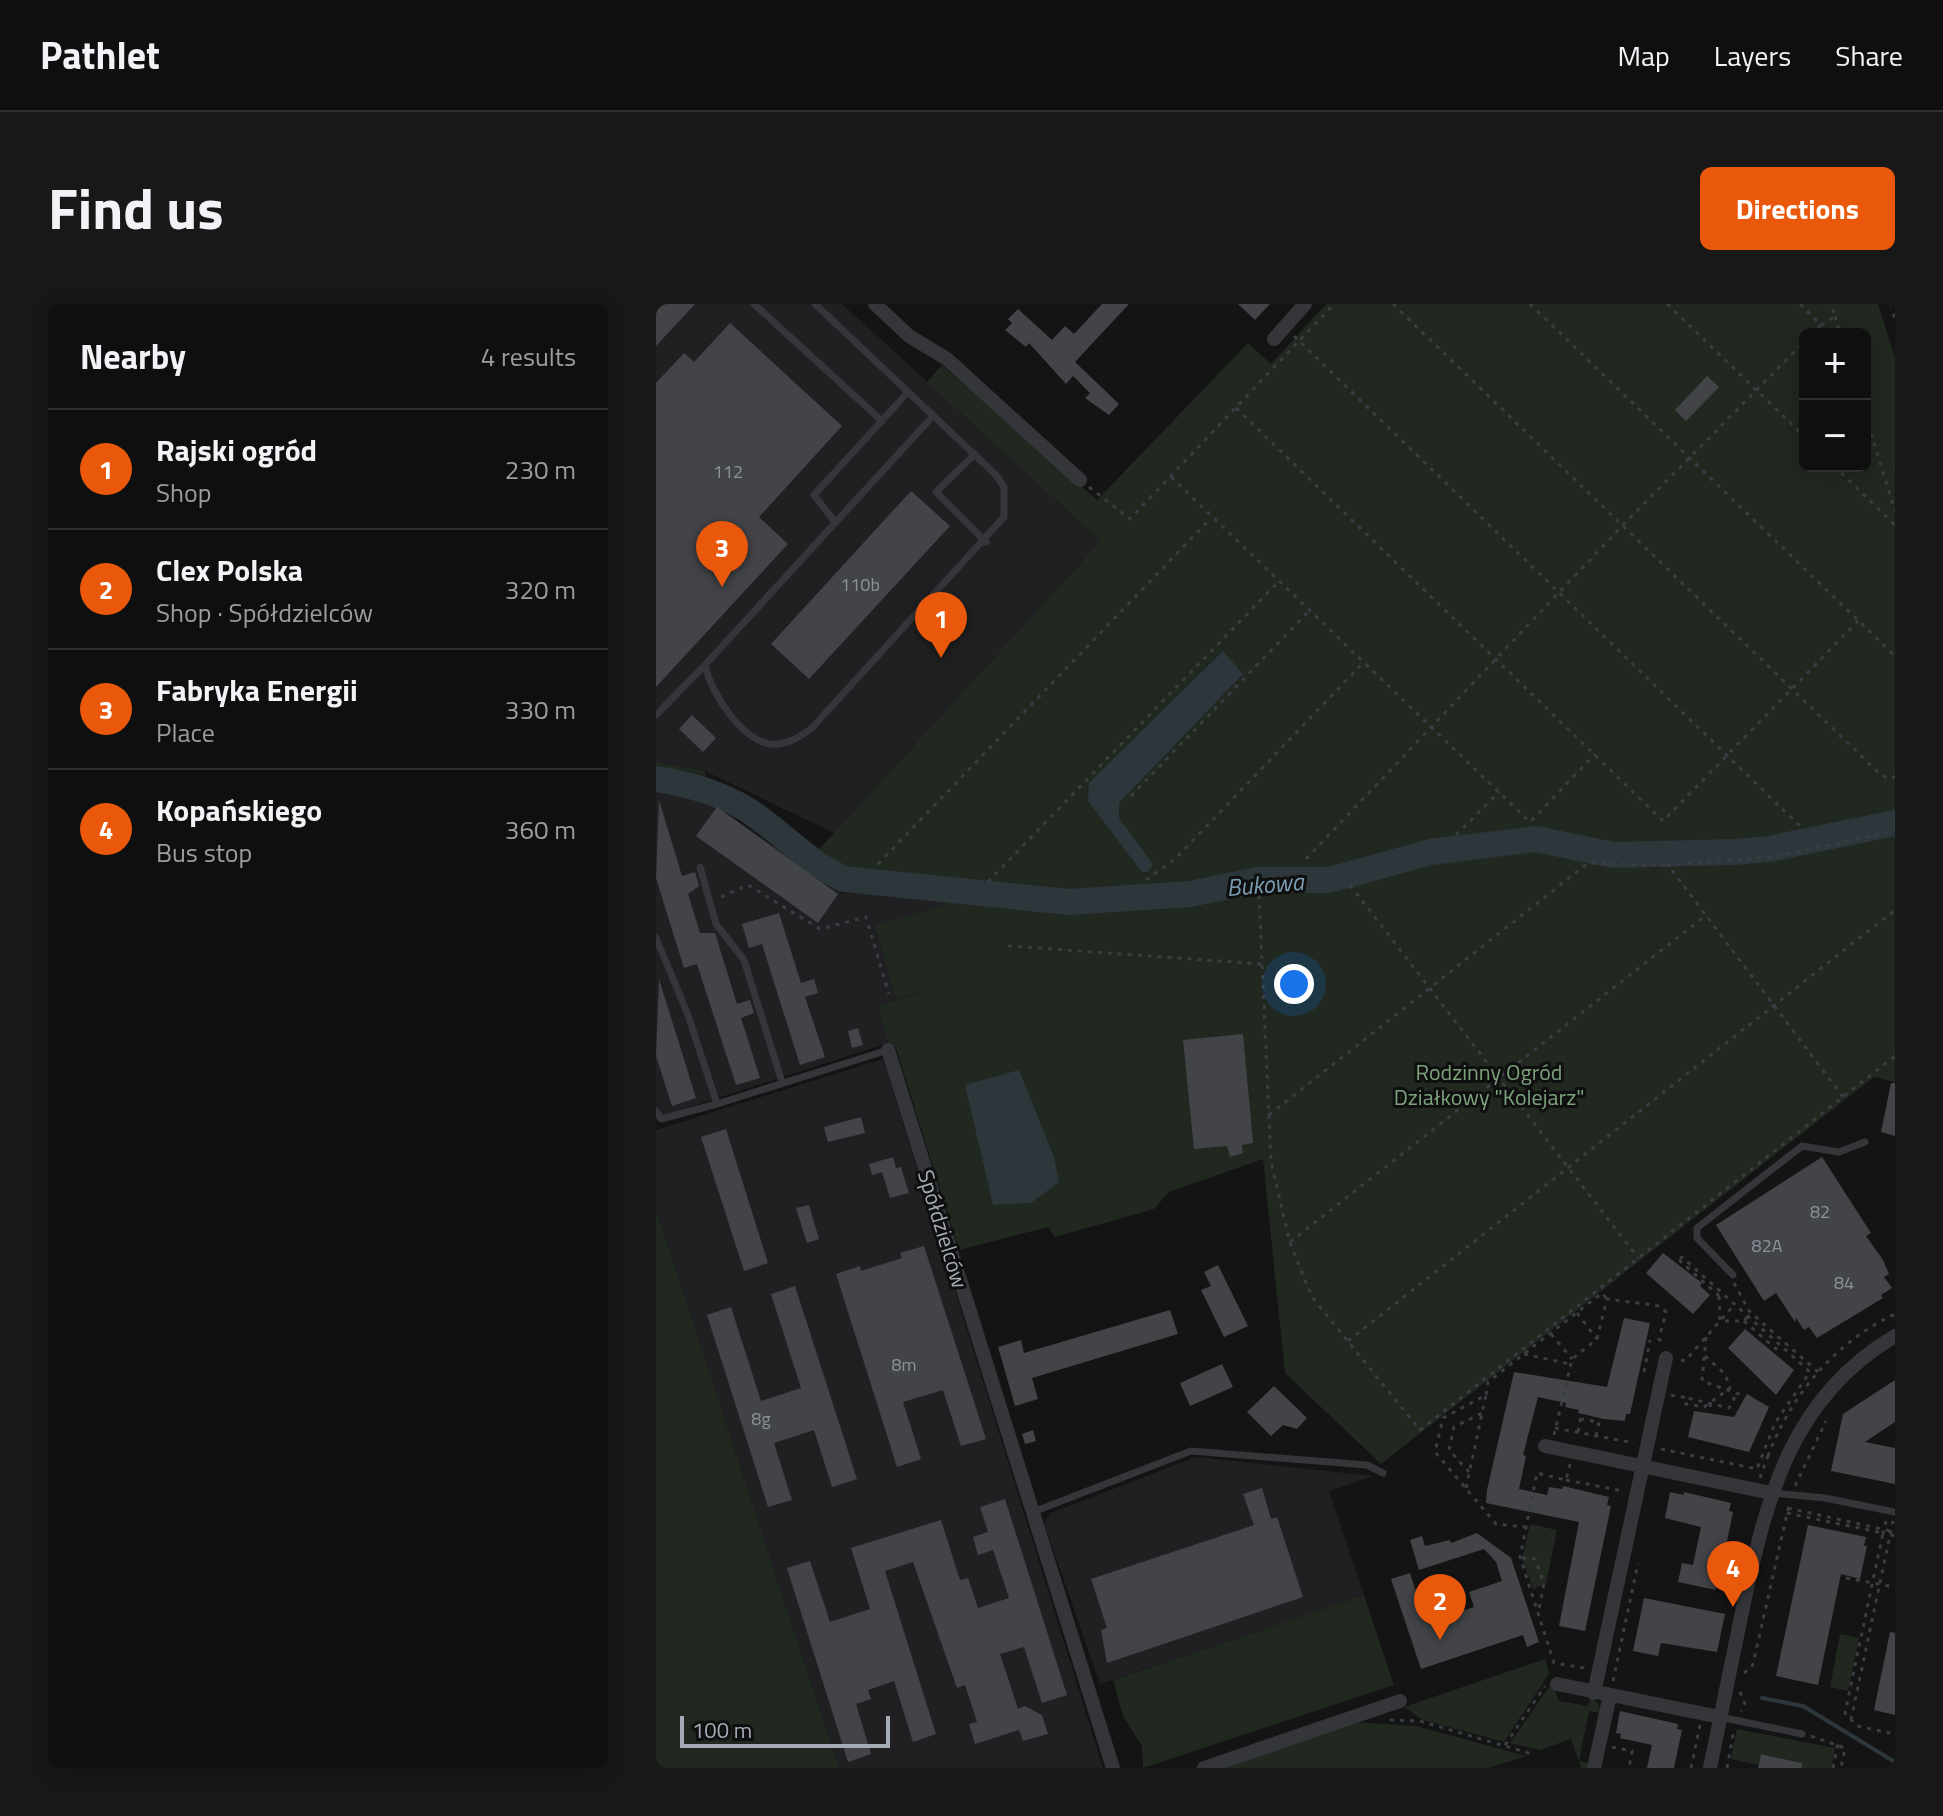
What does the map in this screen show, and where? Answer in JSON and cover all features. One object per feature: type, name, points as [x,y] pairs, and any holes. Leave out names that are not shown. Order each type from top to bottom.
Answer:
[{"type":"street","points":[[875,304],[909,336],[947,359],[1080,480]]},
{"type":"street","points":[[1274,339],[1305,304]]},
{"type":"street","name":"Spółdzielców","points":[[888,1050],[1113,1768]]},
{"type":"street","points":[[1710,1768],[1762,1519],[1771,1493],[1800,1432],[1822,1397],[1855,1363],[1895,1336]]},
{"type":"street","points":[[1594,1693],[1637,1467],[1648,1446],[1667,1354]]},
{"type":"street","points":[[1548,1447],[1771,1493]]},
{"type":"street","points":[[1557,1684],[1720,1717]]},
{"type":"street","points":[[1594,1768],[1610,1695]]},
{"type":"street","points":[[1204,1768],[1400,1701]]},
{"type":"lane","points":[[754,304],[882,421]]},
{"type":"lane","points":[[705,665],[714,695],[758,740],[780,744],[794,740],[835,706],[986,542],[1004,517],[1004,487],[975,454],[815,304]]},
{"type":"lane","points":[[835,522],[814,495],[908,392]]},
{"type":"lane","points":[[656,715],[933,416]]},
{"type":"lane","points":[[975,454],[936,492],[986,542]]},
{"type":"lane","points":[[700,867],[716,924],[744,960],[782,1082]]},
{"type":"lane","points":[[656,938],[688,1015],[717,1104]]},
{"type":"lane","name":"Spółdzielców","points":[[656,1111],[661,1119],[670,1119],[888,1050]]},
{"type":"lane","points":[[1733,1275],[1697,1238],[1697,1228],[1802,1146],[1839,1152],[1865,1142]]},
{"type":"lane","points":[[1033,1512],[1191,1451],[1367,1465],[1383,1473]]},
{"type":"lane","points":[[1771,1493],[1825,1498],[1895,1513]]},
{"type":"lane","points":[[1720,1717],[1802,1734]]},
{"type":"path","points":[[1100,497],[1130,519],[1297,339],[1334,304]]},
{"type":"path","points":[[1393,304],[1880,774],[1889,779],[1895,777]]},
{"type":"path","points":[[1530,304],[1895,656]]},
{"type":"path","points":[[1667,304],[1799,431]]},
{"type":"path","points":[[1800,304],[1821,325]]},
{"type":"path","points":[[1831,304],[1838,328]]},
{"type":"path","points":[[1891,304],[1895,320]]},
{"type":"path","points":[[1818,328],[1835,316]]},
{"type":"path","points":[[1297,339],[1803,829]]},
{"type":"path","points":[[1306,859],[1623,525],[1799,347]]},
{"type":"path","points":[[1236,408],[1495,662],[1663,821],[1858,621]]},
{"type":"path","points":[[1871,433],[1895,511]]},
{"type":"path","points":[[1840,472],[1895,525]]},
{"type":"path","points":[[1171,477],[1530,822],[1595,754]]},
{"type":"path","points":[[878,864],[1212,517]]},
{"type":"path","points":[[988,882],[1279,581]]},
{"type":"path","points":[[1131,796],[1309,611]]},
{"type":"path","points":[[1146,880],[1176,858],[1363,663]]},
{"type":"path","points":[[1456,835],[1499,792]]},
{"type":"path","points":[[1269,1115],[1588,863],[1668,865],[1773,857],[1895,831]]},
{"type":"path","points":[[1668,865],[1843,1097]]},
{"type":"path","points":[[710,901],[748,885],[820,929],[866,917],[889,994]]},
{"type":"path","points":[[1350,885],[1638,1258]]},
{"type":"path","points":[[1259,895],[1271,1162],[1290,1243],[1312,1297],[1420,1430],[1895,1056]]},
{"type":"path","points":[[1348,1341],[1895,910]]},
{"type":"path","points":[[1290,1243],[1705,916]]},
{"type":"path","points":[[1008,946],[1262,964]]},
{"type":"path","points":[[1555,1428],[1757,1469],[1775,1423],[1810,1372],[1735,1304],[1678,1261]]},
{"type":"path","points":[[1733,1275],[1735,1290],[1749,1311],[1818,1372]]},
{"type":"path","points":[[1466,1488],[1488,1382],[1602,1293],[1607,1299],[1660,1306],[1666,1312],[1643,1372]]},
{"type":"path","points":[[1720,1294],[1720,1321]]},
{"type":"path","points":[[1548,1447],[1571,1362],[1597,1339],[1607,1299]]},
{"type":"path","points":[[1654,1340],[1667,1354],[1685,1361],[1735,1304]]},
{"type":"path","points":[[1577,1313],[1597,1339]]},
{"type":"path","points":[[1744,1321],[1748,1316]]},
{"type":"path","points":[[1720,1321],[1744,1321],[1775,1350],[1780,1345]]},
{"type":"path","points":[[1761,1337],[1766,1332]]},
{"type":"path","points":[[1551,1333],[1571,1362]]},
{"type":"path","points":[[1706,1337],[1702,1381],[1730,1388],[1742,1395]]},
{"type":"path","points":[[1524,1354],[1571,1362]]},
{"type":"path","points":[[1705,1356],[1725,1374],[1730,1388]]},
{"type":"path","points":[[1729,1408],[1710,1403],[1687,1398],[1686,1404],[1704,1407],[1710,1403],[1730,1388]]},
{"type":"path","points":[[1729,1415],[1737,1393]]},
{"type":"path","points":[[1486,1395],[1443,1418],[1435,1452],[1496,1524],[1526,1527]]},
{"type":"path","points":[[1710,1403],[1711,1412]]},
{"type":"path","points":[[1464,1407],[1470,1419]]},
{"type":"path","points":[[1454,1427],[1482,1413]]},
{"type":"path","points":[[1822,1417],[1800,1460],[1794,1488],[1813,1443],[1831,1413]]},
{"type":"path","points":[[1440,1458],[1449,1450],[1452,1438],[1454,1427],[1448,1415]]},
{"type":"path","points":[[1578,1432],[1581,1416],[1599,1420],[1596,1436]]},
{"type":"path","points":[[1599,1671],[1554,1663],[1520,1557],[1537,1473],[1623,1492],[1637,1467],[1633,1443],[1636,1429]]},
{"type":"path","points":[[1439,1435],[1452,1438]]},
{"type":"path","points":[[1449,1450],[1469,1473]]},
{"type":"path","points":[[1566,1480],[1572,1452]]},
{"type":"path","points":[[1451,1471],[1461,1463]]},
{"type":"path","points":[[1788,1511],[1893,1531]]},
{"type":"path","points":[[1788,1511],[1883,1533],[1845,1713],[1857,1726],[1895,1734]]},
{"type":"path","points":[[1742,1676],[1752,1667],[1788,1511]]},
{"type":"path","points":[[1851,1720],[1895,1513]]},
{"type":"path","points":[[1739,1579],[1724,1575],[1729,1555],[1743,1558]]},
{"type":"path","points":[[1520,1557],[1535,1559],[1544,1584],[1538,1612]]},
{"type":"path","points":[[1728,1566],[1741,1568]]},
{"type":"path","points":[[1846,1578],[1895,1587]]},
{"type":"path","points":[[1505,1745],[1543,1686],[1557,1684]]},
{"type":"path","points":[[1740,1685],[1745,1704]]},
{"type":"path","points":[[1691,1768],[1702,1714]]},
{"type":"path","points":[[1378,1720],[1420,1721],[1532,1754]]},
{"type":"path","points":[[1727,1768],[1736,1720]]},
{"type":"path","points":[[1802,1734],[1838,1743],[1845,1748],[1841,1768]]},
{"type":"path","points":[[1833,1768],[1838,1743]]},
{"type":"path","points":[[1606,1746],[1632,1751],[1629,1768]]},
{"type":"shaded area","points":[[656,304],[842,304],[1102,541],[834,833],[705,771],[656,762]]},
{"type":"shaded area","points":[[1223,651],[1243,674],[1119,803],[1119,818],[1153,864],[1148,872],[1142,872],[1088,801],[1089,783]]},
{"type":"shaded area","points":[[656,792],[709,801],[842,893],[944,896],[968,979],[879,1006],[888,1043],[656,1118]]},
{"type":"shaded area","points":[[883,1059],[1103,1768],[839,1768],[656,1209],[656,1130]]},
{"type":"shaded area","points":[[1019,1070],[1054,1157],[1059,1182],[1031,1203],[993,1205],[965,1085]]},
{"type":"shaded area","points":[[1196,1457],[1374,1476],[1329,1491],[1364,1595],[1100,1684],[1044,1523],[1051,1513]]},
{"type":"green space","points":[[1326,304],[1878,304],[1895,358],[1895,814],[1758,842],[1611,843],[1557,831],[1413,847],[1317,873],[1244,875],[1205,885],[1086,894],[852,876],[813,856],[1101,541],[927,382],[942,365],[1097,500],[1248,343],[1271,364]]},
{"type":"green space","points":[[656,762],[705,771],[709,801],[656,792]]},
{"type":"green space","name":"Rodzinny Ogród Działkowy \"Kolejarz\"","points":[[1895,828],[1895,1082],[1874,1077],[1381,1464],[1285,1373],[1263,1159],[1169,1192],[1154,1209],[1055,1237],[1048,1227],[959,1250],[896,1048],[888,1043],[878,1006],[945,986],[896,999],[875,925],[946,905],[944,896],[1082,907],[1176,900],[1254,886],[1333,884],[1420,861],[1526,848],[1549,847],[1641,860],[1756,856]]},
{"type":"green space","points":[[656,1209],[839,1768],[656,1768]]},
{"type":"green space","points":[[1530,1524],[1557,1530],[1546,1584],[1533,1589],[1522,1559]]},
{"type":"green space","points":[[1364,1595],[1394,1685],[1143,1768],[1142,1746],[1123,1716],[1113,1680]]},
{"type":"green space","points":[[1840,1634],[1859,1638],[1848,1691],[1830,1687]]},
{"type":"green space","points":[[1545,1659],[1549,1674],[1504,1742],[1423,1720],[1404,1707]]},
{"type":"green space","points":[[1552,1683],[1559,1701],[1588,1706],[1590,1697],[1599,1704],[1600,1713],[1589,1711],[1579,1761],[1589,1763],[1588,1768],[1581,1768],[1571,1739],[1540,1750],[1510,1743]]},
{"type":"green space","points":[[1354,1722],[1416,1726],[1526,1756],[1489,1768],[1220,1768]]},
{"type":"green space","points":[[1737,1729],[1835,1748],[1831,1768],[1798,1768],[1799,1762],[1761,1754],[1758,1765],[1731,1759]]},
{"type":"building","points":[[656,304],[695,304],[656,346]]},
{"type":"building","points":[[1102,304],[1129,304],[1075,362],[1119,404],[1109,415],[1085,398],[1090,393],[1073,376],[1066,384],[1029,343],[1026,347],[1005,330],[1012,323],[1008,319],[1018,309],[1052,340],[1065,326],[1074,334]]},
{"type":"building","points":[[1238,304],[1270,304],[1255,320]]},
{"type":"building","points":[[730,323],[842,426],[759,517],[788,544],[656,687],[656,383],[684,353],[694,362]]},
{"type":"building","points":[[1707,376],[1719,387],[1686,421],[1675,410]]},
{"type":"building","points":[[911,491],[950,526],[809,679],[771,644]]},
{"type":"building","points":[[692,715],[716,738],[703,752],[679,729]]},
{"type":"building","points":[[659,800],[682,876],[695,872],[699,886],[688,894],[700,933],[715,933],[737,1004],[750,1000],[754,1013],[741,1018],[760,1078],[736,1085],[697,964],[684,968],[656,878]]},
{"type":"building","points":[[717,807],[838,894],[818,923],[696,836]]},
{"type":"building","points":[[779,913],[801,983],[814,979],[818,993],[805,997],[825,1057],[800,1065],[762,944],[749,948],[742,924]]},
{"type":"building","points":[[659,979],[696,1098],[672,1106],[656,1056]]},
{"type":"building","points":[[858,1028],[863,1045],[852,1048],[848,1031]]},
{"type":"building","points":[[1243,1034],[1253,1143],[1242,1145],[1243,1153],[1230,1157],[1227,1146],[1194,1149],[1183,1040]]},
{"type":"building","points":[[1891,1083],[1895,1083],[1895,1136],[1881,1132]]},
{"type":"building","points":[[861,1117],[865,1133],[828,1142],[824,1127]]},
{"type":"building","points":[[726,1129],[768,1263],[744,1271],[701,1137]]},
{"type":"building","points":[[893,1157],[896,1168],[901,1167],[909,1193],[890,1198],[882,1172],[872,1175],[869,1164]]},
{"type":"building","points":[[1822,1157],[1871,1233],[1866,1236],[1883,1260],[1889,1274],[1884,1277],[1892,1288],[1881,1295],[1883,1298],[1817,1338],[1809,1327],[1804,1330],[1796,1318],[1795,1322],[1776,1293],[1764,1301],[1716,1225]]},
{"type":"building","points":[[809,1205],[819,1239],[807,1243],[796,1208]]},
{"type":"building","points":[[924,1246],[986,1439],[961,1446],[943,1390],[903,1402],[921,1459],[897,1467],[836,1274],[860,1266],[861,1271],[902,1258],[900,1253]]},
{"type":"building","points":[[1663,1253],[1702,1283],[1700,1286],[1710,1295],[1693,1314],[1646,1273]]},
{"type":"building","points":[[1218,1265],[1248,1326],[1224,1337],[1201,1290],[1211,1286],[1204,1272]]},
{"type":"building","points":[[795,1286],[857,1479],[832,1487],[814,1430],[774,1443],[792,1500],[768,1507],[707,1315],[731,1307],[761,1401],[801,1388],[771,1294]]},
{"type":"building","points":[[1170,1310],[1178,1334],[1032,1378],[1038,1399],[1015,1406],[998,1347],[1021,1340],[1024,1353]]},
{"type":"building","points":[[1624,1318],[1650,1323],[1630,1414],[1626,1414],[1625,1421],[1578,1413],[1579,1410],[1565,1407],[1566,1403],[1538,1397],[1523,1455],[1526,1456],[1519,1489],[1547,1495],[1549,1487],[1562,1489],[1563,1486],[1609,1497],[1607,1505],[1611,1506],[1585,1631],[1559,1626],[1579,1522],[1486,1503],[1487,1490],[1514,1372],[1607,1387]]},
{"type":"building","points":[[1745,1329],[1794,1370],[1776,1395],[1728,1348]]},
{"type":"building","points":[[1222,1364],[1233,1387],[1190,1406],[1180,1383]]},
{"type":"building","points":[[1895,1380],[1895,1422],[1865,1442],[1895,1448],[1895,1484],[1831,1471],[1843,1414]]},
{"type":"building","points":[[1274,1386],[1307,1418],[1297,1429],[1283,1425],[1271,1436],[1247,1412]]},
{"type":"building","points":[[1747,1394],[1769,1407],[1749,1452],[1688,1437],[1694,1411],[1734,1417]]},
{"type":"building","points":[[1033,1430],[1036,1441],[1025,1444],[1022,1434]]},
{"type":"building","points":[[1262,1488],[1271,1519],[1277,1517],[1303,1597],[1107,1663],[1101,1630],[1107,1628],[1091,1579],[1254,1525],[1243,1494]]},
{"type":"building","points":[[1670,1492],[1684,1495],[1684,1492],[1731,1503],[1729,1511],[1733,1512],[1725,1551],[1728,1551],[1716,1590],[1678,1582],[1682,1563],[1693,1565],[1701,1527],[1665,1518]]},
{"type":"building","points":[[1005,1499],[1067,1695],[1042,1703],[1024,1647],[1000,1654],[1018,1709],[1025,1706],[1042,1715],[1048,1734],[1023,1741],[1019,1730],[975,1744],[969,1724],[977,1722],[965,1685],[957,1688],[913,1562],[885,1571],[936,1734],[913,1742],[894,1681],[868,1690],[871,1699],[856,1704],[871,1754],[848,1762],[787,1568],[810,1561],[830,1622],[870,1609],[851,1548],[941,1520],[960,1580],[968,1578],[978,1608],[1009,1598],[993,1550],[978,1555],[973,1537],[988,1532],[980,1507]]},
{"type":"building","points":[[1808,1525],[1866,1537],[1864,1546],[1867,1546],[1860,1579],[1841,1574],[1818,1685],[1776,1676]]},
{"type":"building","points":[[1477,1533],[1511,1558],[1539,1642],[1527,1647],[1523,1635],[1421,1669],[1391,1579],[1410,1573],[1426,1623],[1474,1607],[1469,1592],[1502,1581],[1496,1562],[1484,1549],[1419,1570],[1410,1540],[1422,1536],[1425,1546],[1450,1540],[1451,1543]]},
{"type":"building","points":[[1644,1598],[1725,1614],[1717,1652],[1661,1643],[1658,1656],[1633,1651]]},
{"type":"building","points":[[1890,1632],[1895,1633],[1895,1715],[1874,1710]]},
{"type":"building","points":[[1620,1711],[1678,1724],[1677,1729],[1682,1730],[1674,1768],[1647,1768],[1652,1745],[1620,1738],[1621,1734],[1616,1733]]},
{"type":"building","points":[[1761,1754],[1802,1763],[1802,1768],[1758,1768]]},
{"type":"waterway","name":"Bukowa","points":[[656,779],[697,788],[736,803],[821,866],[844,879],[1069,902],[1190,894],[1258,880],[1329,880],[1431,852],[1536,839],[1613,855],[1734,852],[1769,849],[1895,823]]},
{"type":"waterway","points":[[1762,1698],[1803,1706],[1895,1762]]},
{"type":"place","name":"Fabryka Energii","points":[[722,587]]},
{"type":"place","name":"Rajski ogród","points":[[941,658]]},
{"type":"place","name":"Kopańskiego","points":[[1733,1607]]},
{"type":"place","name":"Clex Polska","points":[[1440,1640]]}]
